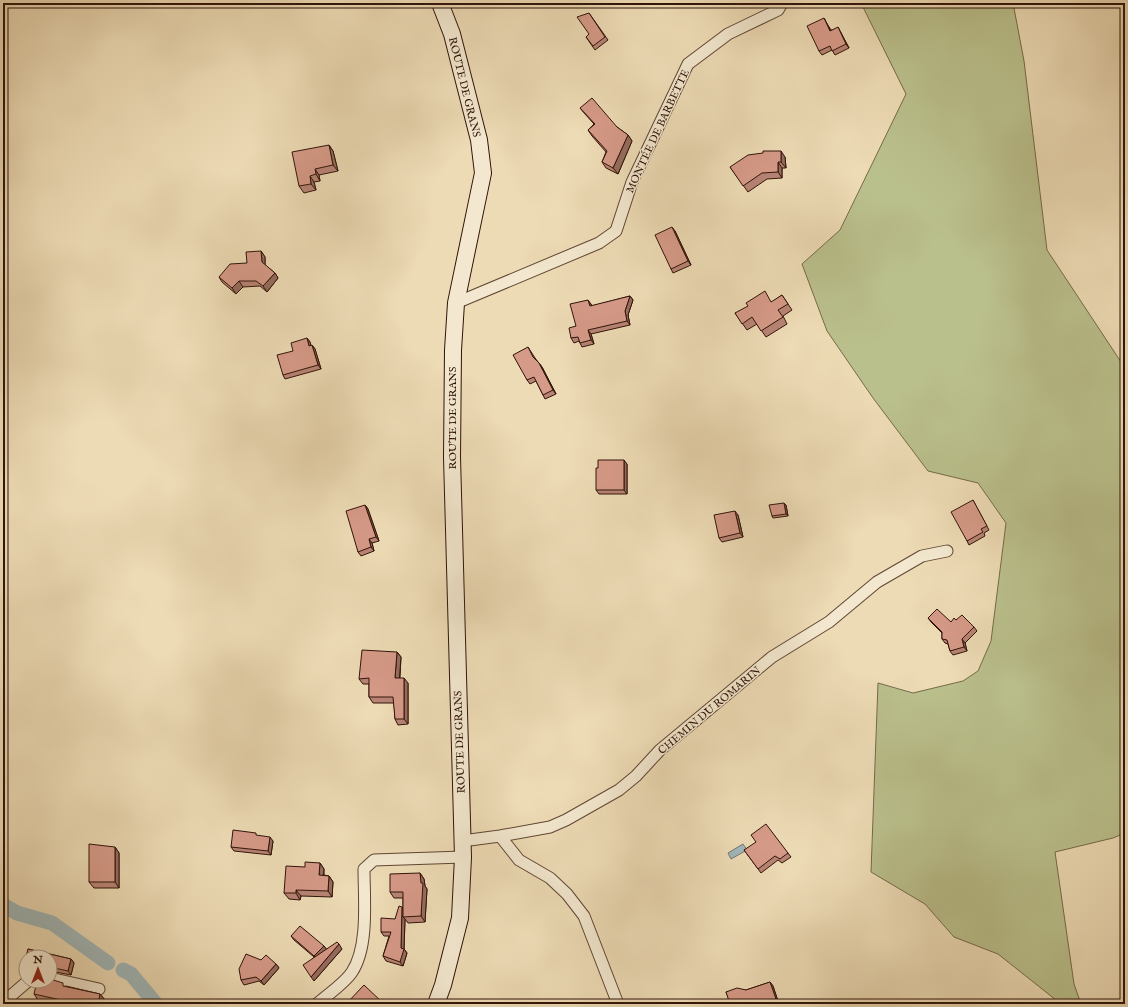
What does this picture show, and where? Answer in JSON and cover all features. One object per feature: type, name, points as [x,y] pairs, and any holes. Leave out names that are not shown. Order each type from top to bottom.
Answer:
[{"type":"street","name":"ROUTE DE GRANS","points":[[440,3],[452,34],[479,140],[483,173],[456,303],[453,350],[452,457],[463,858]]},
{"type":"street","name":"MONTÉE DE BARBETTE","points":[[456,303],[599,243],[616,231],[632,182],[688,64],[728,34],[778,10],[782,3]]},
{"type":"street","name":"CHEMIN DU ROMARIN","points":[[462,841],[550,827],[566,820],[618,790],[636,776],[660,750],[772,657],[829,622],[877,582],[922,556],[947,551]]},
{"type":"street","points":[[500,836],[519,860],[550,878],[567,894],[584,916],[618,1004]]},
{"type":"street","points":[[317,1004],[351,974],[358,960],[363,936],[364,869],[374,860],[463,858],[460,918],[443,985],[436,1004]]},
{"type":"street","points":[[58,980],[100,989]]},
{"type":"street","points":[[5,1000],[18,989]]},
{"type":"green space","points":[[861,3],[1013,3],[1024,61],[1047,250],[1125,368],[1125,833],[1113,838],[1055,852],[1074,984],[1081,1004],[1061,1004],[998,954],[954,937],[925,904],[871,872],[878,683],[913,693],[963,681],[978,671],[991,641],[1006,523],[978,483],[928,471],[873,398],[827,331],[802,264],[840,230],[906,94]]},
{"type":"water","points":[[743,844],[747,850],[731,859],[728,853]]},
{"type":"building","points":[[589,13],[605,37],[593,46],[586,37],[589,34],[577,17]]},
{"type":"building","points":[[824,18],[830,31],[838,27],[846,44],[832,51],[830,46],[819,51],[807,26]]},
{"type":"building","points":[[592,98],[617,127],[628,135],[613,168],[602,162],[607,151],[588,130],[595,124],[580,108]]},
{"type":"building","points":[[329,145],[333,165],[315,169],[316,174],[310,176],[311,184],[299,186],[292,152]]},
{"type":"building","points":[[763,151],[781,151],[781,162],[778,162],[778,172],[762,173],[743,186],[730,167],[748,155],[763,153]]},
{"type":"building","points":[[672,227],[688,261],[671,269],[655,235]]},
{"type":"building","points":[[261,251],[262,262],[275,273],[263,286],[256,281],[239,281],[232,288],[219,277],[230,264],[247,263],[246,252]]},
{"type":"building","points":[[765,291],[771,302],[782,295],[788,304],[778,310],[783,317],[761,331],[752,317],[742,324],[735,313],[748,306],[746,303]]},
{"type":"building","points":[[630,296],[625,311],[627,321],[588,330],[591,340],[580,343],[578,337],[571,338],[569,328],[576,326],[570,304],[588,300],[590,306]]},
{"type":"building","points":[[307,338],[309,346],[312,345],[318,365],[283,375],[277,355],[293,351],[291,343]]},
{"type":"building","points":[[528,347],[533,357],[539,363],[553,390],[543,395],[534,377],[527,380],[513,355]]},
{"type":"building","points":[[598,460],[624,460],[624,490],[596,490],[596,468],[598,468]]},
{"type":"building","points":[[973,500],[987,526],[981,529],[983,532],[967,541],[951,512]]},
{"type":"building","points":[[784,503],[786,514],[772,516],[769,505]]},
{"type":"building","points":[[365,505],[376,537],[369,539],[371,547],[358,552],[346,511]]},
{"type":"building","points":[[735,511],[740,533],[719,538],[714,515]]},
{"type":"building","points":[[937,609],[951,622],[954,618],[956,620],[962,615],[974,627],[962,639],[964,647],[950,651],[947,640],[942,639],[942,632],[928,618]]},
{"type":"building","points":[[362,650],[397,652],[395,678],[404,678],[404,719],[395,719],[393,697],[369,697],[369,678],[359,679]]},
{"type":"building","points":[[766,824],[788,853],[780,859],[775,856],[758,869],[744,850],[756,842],[751,835]]},
{"type":"building","points":[[233,830],[256,833],[256,835],[270,837],[268,851],[231,847]]},
{"type":"building","points":[[89,844],[115,847],[115,882],[89,882]]},
{"type":"building","points":[[305,862],[320,863],[319,875],[329,876],[328,891],[296,890],[296,893],[284,893],[286,866],[305,867]]},
{"type":"building","points":[[420,873],[421,883],[423,883],[421,916],[403,917],[403,892],[390,892],[390,874]]},
{"type":"building","points":[[399,906],[402,907],[401,948],[404,949],[400,962],[383,956],[391,932],[381,932],[381,918],[395,919]]},
{"type":"building","points":[[300,926],[324,946],[314,956],[291,936]]},
{"type":"building","points":[[337,942],[339,944],[311,977],[303,965]]},
{"type":"building","points":[[246,954],[261,960],[266,955],[276,964],[261,981],[256,977],[241,980],[239,969]]},
{"type":"building","points":[[58,956],[71,959],[68,971],[58,969]]},
{"type":"building","points":[[58,981],[63,983],[63,986],[100,994],[98,1004],[79,1004],[34,994],[35,989],[58,989]]},
{"type":"building","points":[[770,982],[776,999],[763,1004],[738,1004],[737,1001],[730,1004],[726,992],[737,988],[746,990]]},
{"type":"building","points":[[364,985],[384,1004],[373,1004],[373,999],[368,1004],[348,1004],[347,1003]]},
{"type":"waterway","points":[[3,905],[17,913],[52,923],[108,963]]},
{"type":"waterway","points":[[123,970],[131,974],[156,1004]]}]
